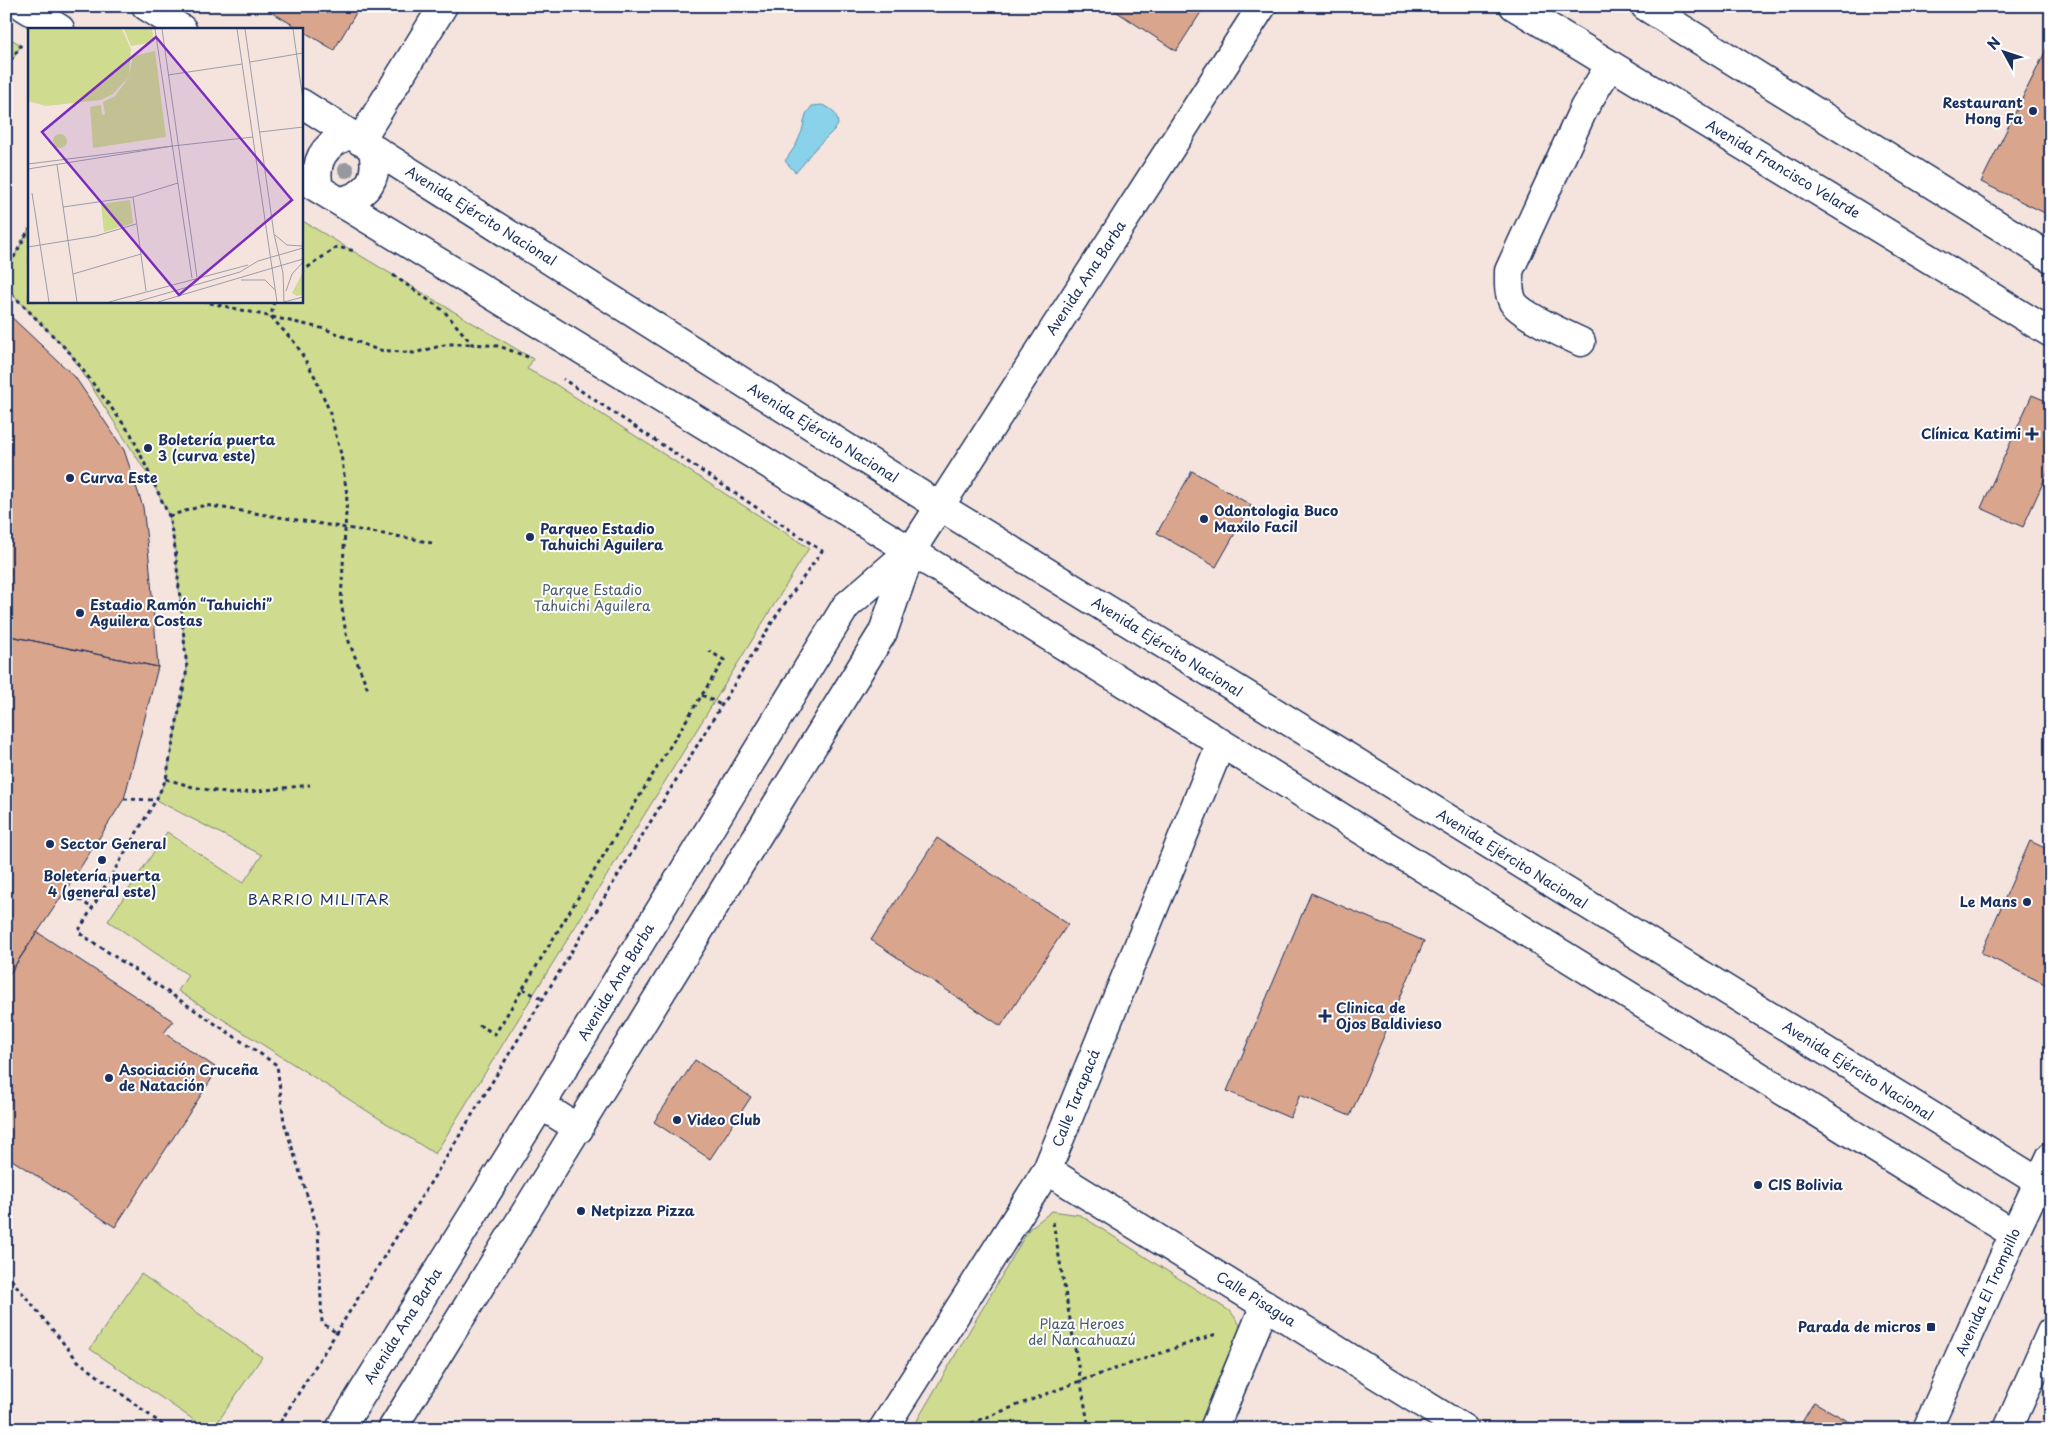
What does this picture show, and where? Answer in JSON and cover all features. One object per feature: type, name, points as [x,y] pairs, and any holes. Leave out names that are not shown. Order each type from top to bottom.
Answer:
[{"type":"street","points":[[24,6],[58,28]]},
{"type":"street","points":[[146,6],[180,28]]},
{"type":"street","points":[[361,141],[443,6]]},
{"type":"street","name":"Avenida Ana Barba","points":[[392,1429],[579,1129],[883,632],[910,551],[1262,6]]},
{"type":"street","name":"Avenida Francisco Velarde","points":[[1514,6],[2051,333]]},
{"type":"street","points":[[1645,6],[2051,258]]},
{"type":"street","points":[[1581,342],[1532,316],[1514,304],[1509,292],[1509,271],[1584,108],[1610,65]]},
{"type":"street","name":"Avenida Ejército Nacional","points":[[302,104],[938,506],[2039,1182]]},
{"type":"street","points":[[361,141],[330,145],[323,154],[318,166],[317,177],[320,189],[910,551],[2014,1234]]},
{"type":"street","points":[[320,189],[352,199],[370,183],[375,165],[361,141]]},
{"type":"street","name":"Avenida Ana Barba","points":[[340,1429],[541,1105],[846,606],[910,551]]},
{"type":"street","name":"Calle Tarapacá","points":[[883,1429],[1048,1170],[1221,743]]},
{"type":"street","points":[[541,1105],[579,1129]]},
{"type":"street","name":"Avenida El Trompillo","points":[[1927,1429],[2051,1156]]},
{"type":"street","name":"Calle Pisagua","points":[[1048,1170],[1464,1429]]},
{"type":"street","points":[[1214,1429],[1266,1305]]},
{"type":"street","points":[[2008,1429],[2051,1332]]},
{"type":"path","points":[[6,67],[21,45]]},
{"type":"path","points":[[6,272],[28,231]]},
{"type":"path","points":[[302,271],[337,248],[356,252],[340,242]]},
{"type":"path","points":[[386,271],[444,311],[472,344]]},
{"type":"path","points":[[6,288],[70,352],[131,434],[169,516],[175,548],[187,669],[166,779],[156,800],[78,932],[277,1065],[284,1122],[318,1230],[322,1323],[337,1333]]},
{"type":"path","points":[[206,302],[325,329],[378,350],[414,353],[448,344],[472,344],[499,346],[533,359]]},
{"type":"path","points":[[271,317],[274,302]]},
{"type":"path","points":[[271,317],[296,344],[315,377],[329,410],[341,454],[347,496],[341,601],[346,634],[369,692]]},
{"type":"path","points":[[276,1429],[444,1161],[774,619],[822,551],[558,376]]},
{"type":"path","points":[[169,516],[205,505],[436,544]]},
{"type":"path","points":[[479,1025],[495,1034],[724,660],[709,651]]},
{"type":"path","points":[[702,694],[721,706]]},
{"type":"path","points":[[166,779],[193,787],[231,794],[310,785]]},
{"type":"path","points":[[124,798],[156,800]]},
{"type":"path","points":[[66,890],[92,908]]},
{"type":"path","points":[[523,988],[542,999]]},
{"type":"path","points":[[1053,1220],[1089,1429]]},
{"type":"path","points":[[6,1273],[78,1361],[168,1429]]},
{"type":"path","points":[[956,1429],[1080,1381],[1221,1332]]},
{"type":"green space","points":[[6,36],[21,45],[6,71]]},
{"type":"green space","name":"Parque Estadio Tahuichi Aguilera","points":[[302,221],[533,359],[527,369],[555,384],[809,548],[435,1154],[178,991],[188,975],[108,921],[167,832],[243,883],[262,855],[156,800],[166,779],[187,669],[175,548],[169,516],[153,483],[70,353],[6,288],[6,272],[28,231],[28,302],[302,302]]},
{"type":"green space","name":"Plaza Heroes del Ñancahuazú","points":[[1052,1211],[1080,1215],[1231,1312],[1240,1325],[1240,1344],[1200,1429],[912,1429],[1029,1229]]},
{"type":"green space","points":[[141,1274],[262,1357],[213,1429],[207,1429],[90,1349]]},
{"type":"water","points":[[822,105],[834,112],[838,125],[795,172],[785,161],[796,145],[806,114],[812,106]]},
{"type":"building","points":[[266,6],[360,6],[334,50],[302,31],[302,28],[298,28],[265,8]]},
{"type":"building","points":[[1108,6],[1205,6],[1176,51]]},
{"type":"building","name":"Restaurant Hong Fa","points":[[2051,40],[2051,216],[1981,182]]},
{"type":"building","name":"Curva Este","points":[[6,312],[75,377],[124,450],[143,507],[158,667],[10,636],[6,555]]},
{"type":"building","name":"Clínica Katimi","points":[[2032,395],[2051,403],[2051,465],[2023,527],[1981,508]]},
{"type":"building","name":"Odontologia Buco Maxilo Facil","points":[[1192,471],[1251,505],[1216,567],[1157,533]]},
{"type":"building","name":"Sector General","points":[[10,636],[158,667],[124,799],[6,979],[6,643]]},
{"type":"building","points":[[937,838],[1068,924],[1001,1026],[871,940]]},
{"type":"building","name":"Le Mans","points":[[2030,841],[2051,851],[2051,987],[1981,953]]},
{"type":"building","name":"Clinica de Ojos Baldivieso","points":[[1311,893],[1424,941],[1350,1116],[1300,1095],[1290,1118],[1227,1091]]},
{"type":"building","name":"Asociación Cruceña de Natación","points":[[37,932],[173,1021],[164,1033],[218,1069],[115,1227],[6,1156],[6,979]]},
{"type":"building","points":[[695,1060],[751,1097],[710,1159],[654,1122]]},
{"type":"building","points":[[1814,1402],[1862,1429],[1810,1429],[1801,1424]]},
{"type":"place","name":"Restaurant Hong Fa","points":[[2033,111]]},
{"type":"place","name":"Clínica Katimi","points":[[2032,434]]},
{"type":"place","name":"Boletería puerta 3 (curva este)","points":[[148,448]]},
{"type":"place","name":"Curva Este","points":[[70,478]]},
{"type":"place","name":"Odontologia Buco Maxilo Facil","points":[[1204,519]]},
{"type":"place","name":"Parqueo Estadio Tahuichi Aguilera","points":[[530,537]]},
{"type":"place","name":"Estadio Ramón “Tahuichi” Aguilera Costas","points":[[80,613]]},
{"type":"place","name":"Sector General","points":[[50,844]]},
{"type":"place","name":"Boletería puerta 4 (general este)","points":[[102,860]]},
{"type":"place","name":"Le Mans","points":[[2027,902]]},
{"type":"place","name":"Clinica de Ojos Baldivieso","points":[[1325,1016]]},
{"type":"place","name":"Asociación Cruceña de Natación","points":[[109,1078]]},
{"type":"place","name":"Video Club","points":[[677,1120]]},
{"type":"place","name":"CIS Bolivia","points":[[1758,1185]]},
{"type":"place","name":"Netpizza Pizza","points":[[581,1211]]},
{"type":"place","name":"Parada de micros","points":[[1931,1327]]},
{"type":"district","name":"BARRIO MILITAR","points":[[319,900]]}]
